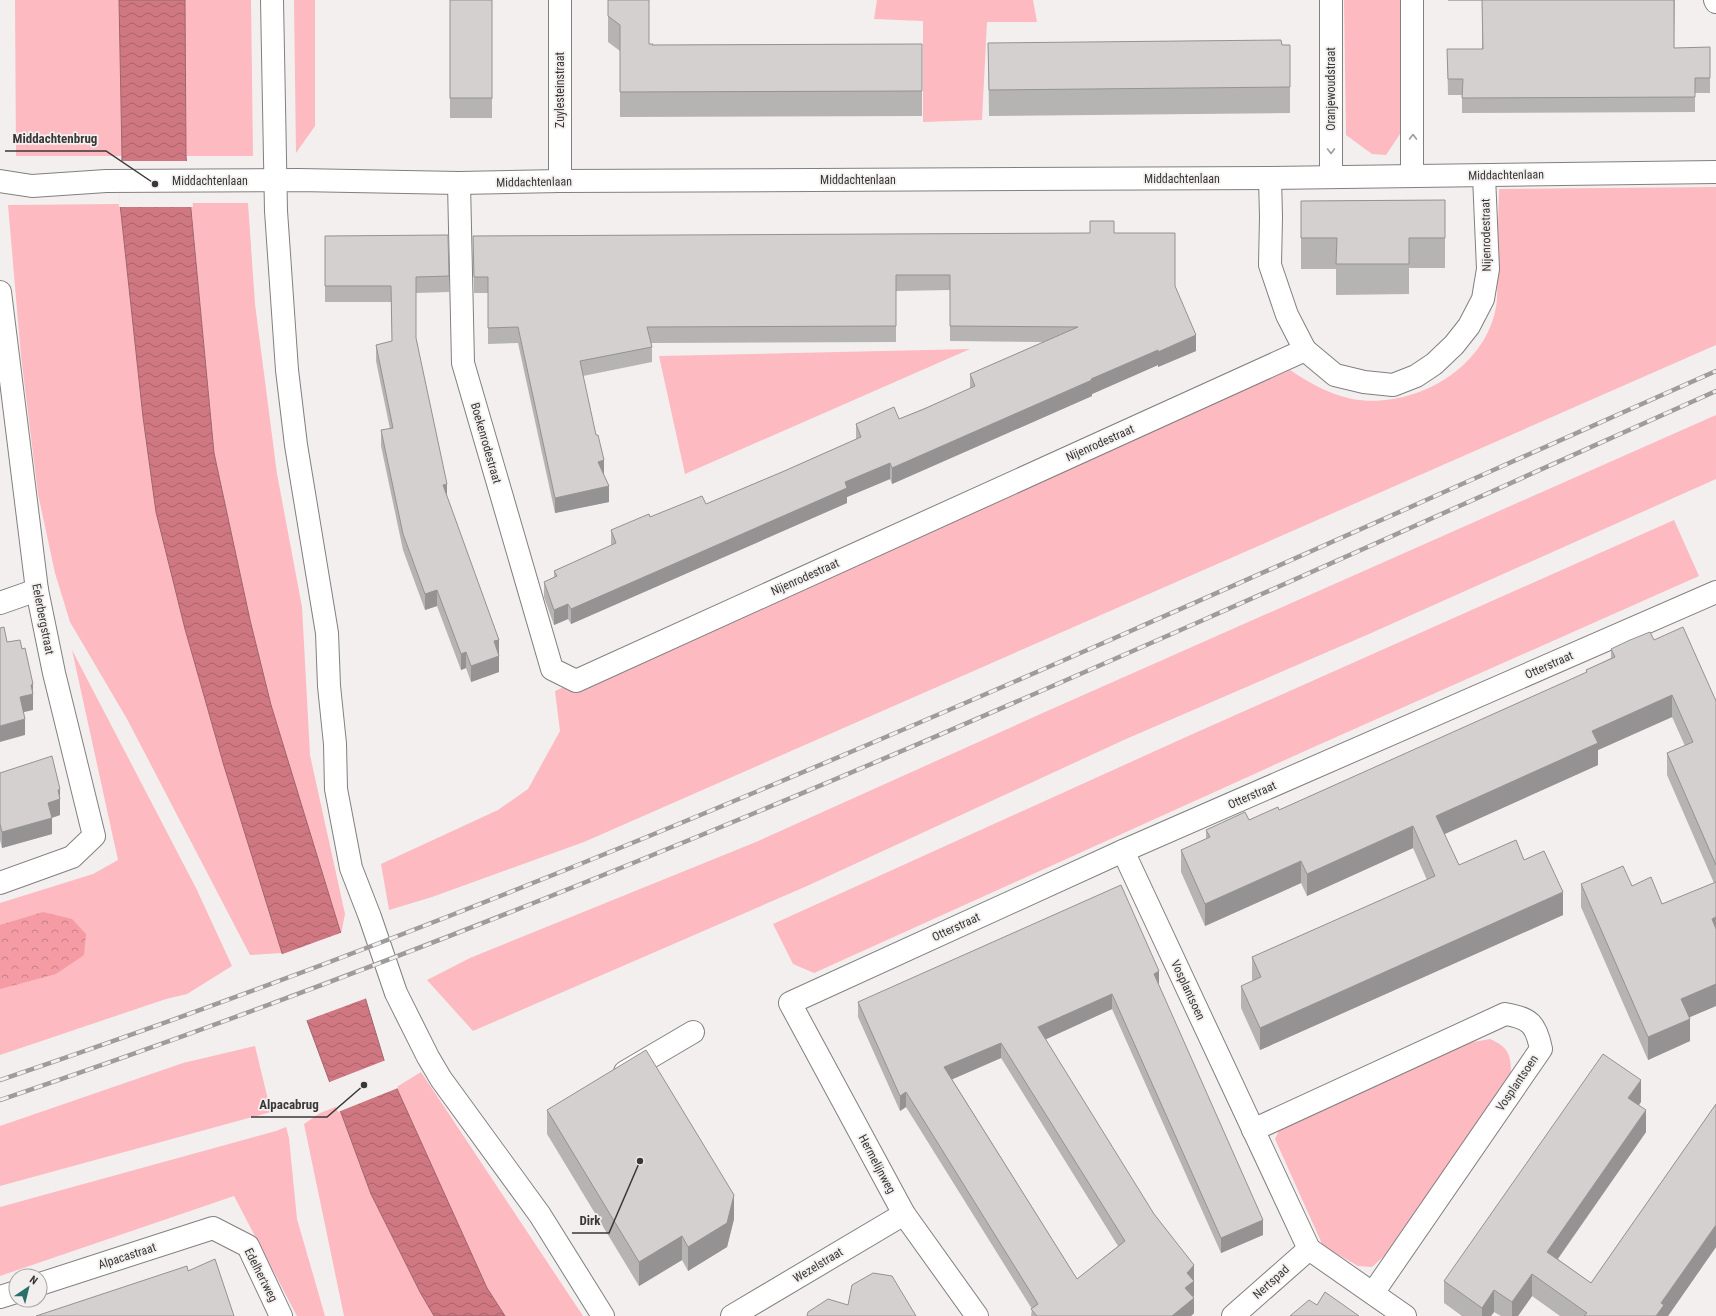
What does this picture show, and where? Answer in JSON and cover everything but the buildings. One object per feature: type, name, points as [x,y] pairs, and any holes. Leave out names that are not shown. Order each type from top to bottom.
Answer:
[{"type":"street","points":[[272,0],[276,211],[286,370],[296,445],[326,633],[329,686],[335,744],[336,789],[351,868],[370,917],[396,993],[428,1057],[450,1091],[540,1215],[603,1316]]},
{"type":"street","name":"Zuylesteinstraat","points":[[560,0],[560,181]]},
{"type":"street","name":"Oranjewoudstraat","points":[[1331,0],[1331,177]]},
{"type":"street","points":[[1412,0],[1412,176]]},
{"type":"street","name":"Middachtenlaan","points":[[0,181],[32,186],[106,181],[201,180],[459,183],[560,181],[1270,178],[1716,172]]},
{"type":"street","name":"Nijenrodestraat","points":[[576,681],[1305,350],[1335,375],[1364,382],[1393,385],[1416,376],[1434,364],[1454,345],[1470,326],[1484,299],[1488,269],[1484,176]]},
{"type":"street","points":[[1270,178],[1270,265],[1286,315],[1305,350]]},
{"type":"street","name":"Boekenrodestraat","points":[[459,183],[463,363],[552,669],[576,681]]},
{"type":"street","name":"Eelerbergstraat","points":[[0,292],[37,590],[57,688],[94,836],[72,858],[0,883]]},
{"type":"street","points":[[0,603],[37,590]]},
{"type":"street","name":"Otterstraat","points":[[790,1003],[1123,851],[1716,592]]},
{"type":"street","name":"Vosplantsoen","points":[[1123,851],[1309,1249]]},
{"type":"street","name":"Hermelijnweg","points":[[790,1003],[904,1214],[977,1316]]},
{"type":"street","name":"Vosplantsoen","points":[[1253,1130],[1505,1014],[1518,1016],[1532,1023],[1538,1035],[1541,1049],[1373,1293]]},
{"type":"street","points":[[610,1081],[693,1032]]},
{"type":"street","name":"Wezelstraat","points":[[732,1316],[904,1214]]},
{"type":"street","name":"Alpacastraat","points":[[48,1281],[213,1228]]},
{"type":"street","name":"Edelhertweg","points":[[213,1228],[248,1246],[281,1316]]},
{"type":"street","points":[[1309,1249],[1405,1316]]},
{"type":"street","name":"Nertspad","points":[[1233,1316],[1309,1249]]},
{"type":"shaded area","points":[[15,0],[119,0],[122,156],[16,156]]},
{"type":"shaded area","points":[[185,0],[251,0],[253,156],[186,156]]},
{"type":"shaded area","points":[[294,0],[315,0],[315,126],[296,153]]},
{"type":"shaded area","points":[[877,0],[1033,0],[1037,22],[987,22],[982,120],[923,122],[923,21],[874,19]]},
{"type":"shaded area","points":[[1344,0],[1400,0],[1401,81],[1404,128],[1386,155],[1372,154],[1346,135]]},
{"type":"shaded area","points":[[1716,187],[1716,345],[584,842],[432,897],[389,910],[381,864],[498,810],[528,789],[560,731],[555,691],[1290,370],[1312,384],[1335,394],[1352,399],[1375,401],[1398,398],[1421,391],[1442,381],[1461,367],[1477,350],[1489,329],[1496,307],[1499,189]]},
{"type":"shaded area","points":[[191,203],[248,203],[255,304],[277,474],[302,607],[310,755],[345,914],[341,934],[271,705],[250,620],[214,453]]},
{"type":"shaded area","points":[[120,204],[143,417],[156,512],[185,629],[224,766],[282,953],[250,955],[127,719],[70,622],[55,573],[38,494],[21,356],[8,205]]},
{"type":"shaded area","points":[[970,349],[685,474],[659,356]]},
{"type":"shaded area","points":[[1716,415],[1716,479],[1369,634],[1126,739],[807,886],[473,1031],[427,980],[470,958],[756,842],[1045,712]]},
{"type":"shaded area","points":[[1674,520],[1699,576],[1316,746],[814,973],[793,964],[773,924],[1186,737]]},
{"type":"shaded area","points":[[72,650],[196,888],[232,966],[187,994],[166,999],[0,1055],[0,903],[93,874],[118,860]]},
{"type":"shaded area","points":[[1490,1039],[1505,1048],[1509,1056],[1511,1074],[1384,1256],[1372,1267],[1358,1266],[1323,1246],[1275,1139],[1279,1130],[1468,1043]]},
{"type":"shaded area","points":[[255,1046],[271,1112],[0,1186],[0,1126],[183,1063]]},
{"type":"shaded area","points":[[421,1072],[583,1316],[505,1316],[487,1288],[395,1088]]},
{"type":"shaded area","points":[[338,1106],[371,1194],[420,1292],[434,1316],[344,1316],[304,1124],[320,1113]]},
{"type":"shaded area","points":[[286,1127],[289,1138],[297,1219],[325,1316],[297,1316],[234,1196],[23,1268],[8,1268],[8,1273],[0,1276],[0,1207]]},
{"type":"green space","points":[[43,912],[72,919],[86,934],[84,955],[56,974],[0,989],[0,925]]},
{"type":"water","points":[[119,0],[185,0],[186,156],[214,453],[250,620],[271,705],[341,934],[362,987],[384,1060],[487,1288],[505,1316],[434,1316],[420,1292],[371,1194],[282,953],[224,766],[185,629],[156,512],[143,417],[120,204],[122,156]]},
{"type":"pier","points":[[120,161],[188,161],[193,207],[119,207]]},
{"type":"pier","points":[[343,932],[367,998],[305,1021],[280,955]]},
{"type":"pier","points":[[386,1060],[398,1088],[338,1112],[327,1083]]},
{"type":"railway","points":[[0,1080],[219,1003],[437,921],[652,835],[1079,653],[1716,371]]},
{"type":"railway","points":[[0,1100],[219,1023],[436,941],[652,855],[866,766],[1080,674],[1292,581],[1716,391]]},
{"type":"place","name":"Middachtenbrug","points":[[155,184]]},
{"type":"place","name":"Alpacabrug","points":[[364,1085]]},
{"type":"place","name":"Dirk","points":[[640,1161]]}]
